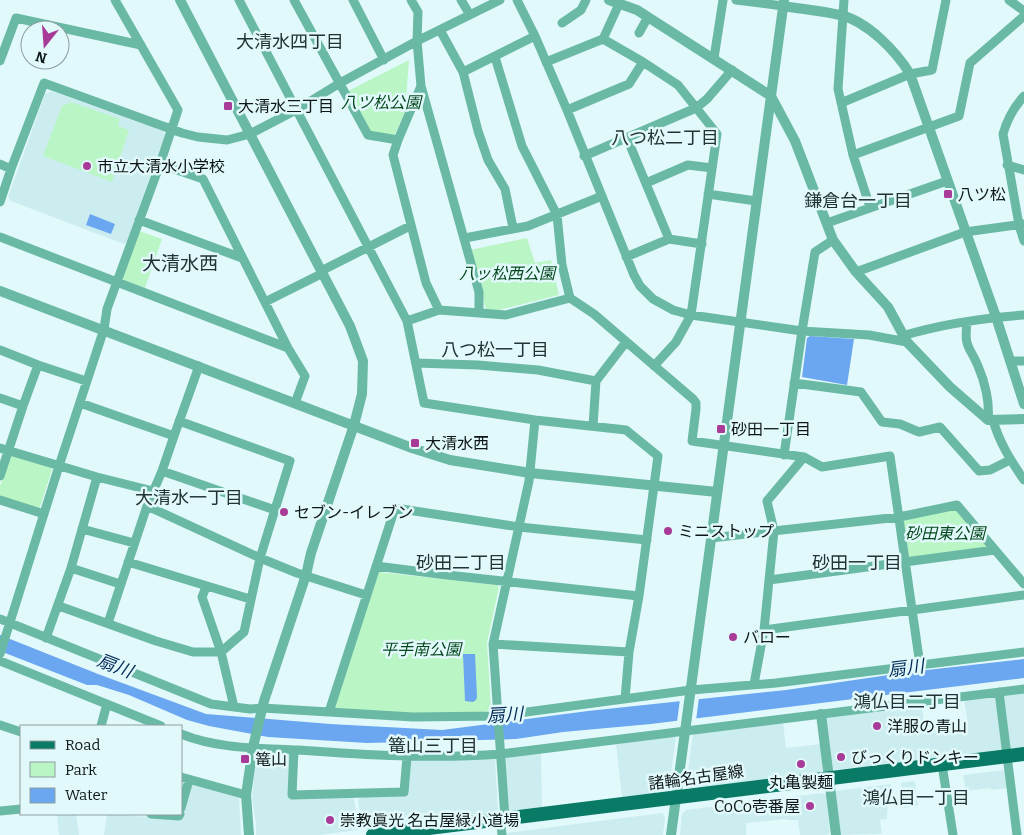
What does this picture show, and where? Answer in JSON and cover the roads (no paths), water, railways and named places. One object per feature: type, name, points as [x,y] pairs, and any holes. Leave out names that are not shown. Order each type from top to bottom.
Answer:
[{"type":"main road","name":"諸輪名古屋線","points":[[829,781],[943,771],[1007,760],[1024,754]]},
{"type":"main road","name":"諸輪名古屋線","points":[[431,835],[829,781],[1007,760],[1024,761]]},
{"type":"main road","name":"諸輪名古屋線","points":[[373,835],[503,826]]},
{"type":"street","points":[[0,654],[104,329],[107,310],[116,281],[178,110],[115,0]]},
{"type":"street","points":[[180,0],[350,326],[363,361],[362,394],[354,425],[260,713],[248,769],[246,795],[249,835]]},
{"type":"street","points":[[239,0],[407,321],[424,403],[535,420],[626,430],[658,456],[639,596],[629,652],[625,700]]},
{"type":"street","points":[[294,0],[368,135],[398,140]]},
{"type":"street","points":[[354,0],[384,60]]},
{"type":"street","points":[[411,0],[418,12],[421,86],[465,238],[479,292],[480,312]]},
{"type":"street","points":[[462,0],[470,15]]},
{"type":"street","points":[[0,202],[44,83],[198,138],[227,140],[250,134],[418,41],[500,0]]},
{"type":"street","points":[[517,0],[567,110],[584,156],[634,275],[647,294],[662,305],[692,315],[740,323],[905,339],[948,324],[1024,315]]},
{"type":"street","points":[[562,23],[581,10],[586,0]]},
{"type":"street","points":[[714,58],[723,0]]},
{"type":"street","points":[[736,0],[783,3],[842,15],[867,28],[881,39],[892,49],[910,74],[996,317],[1024,404]]},
{"type":"street","points":[[844,0],[838,89],[853,155],[870,207]]},
{"type":"street","points":[[841,103],[910,74],[932,70],[946,0]]},
{"type":"street","points":[[1010,0],[1024,11]]},
{"type":"street","points":[[603,39],[612,1],[648,16],[771,96],[794,140],[833,240],[856,272],[888,308],[905,339],[950,387],[991,420],[1024,419]]},
{"type":"street","points":[[671,835],[783,3]]},
{"type":"street","points":[[639,32],[648,16]]},
{"type":"street","points":[[853,155],[959,116],[970,63],[1024,16]]},
{"type":"street","points":[[0,61],[16,18],[141,45]]},
{"type":"street","points":[[440,30],[463,72],[478,131],[488,160],[505,189],[513,228]]},
{"type":"street","points":[[463,72],[535,36]]},
{"type":"street","points":[[546,62],[603,39]]},
{"type":"street","points":[[603,39],[678,85],[717,134],[692,315],[676,342],[654,366]]},
{"type":"street","points":[[495,57],[522,146],[557,215],[562,265],[570,298],[594,314],[696,404],[692,441],[804,457],[822,467],[890,456],[920,665]]},
{"type":"street","points":[[567,110],[630,84],[643,62]]},
{"type":"street","points":[[584,156],[696,108],[707,99],[732,70]]},
{"type":"street","points":[[421,86],[393,155],[426,283],[438,310]]},
{"type":"street","points":[[1024,96],[1006,123],[1003,134],[1007,165],[1022,224],[1024,241]]},
{"type":"street","points":[[627,138],[669,239]]},
{"type":"street","points":[[0,164],[11,169]]},
{"type":"street","points":[[160,164],[203,179],[288,348],[306,376],[295,403]]},
{"type":"street","points":[[646,183],[688,165],[712,168]]},
{"type":"street","points":[[1007,165],[1024,170]]},
{"type":"street","points":[[826,223],[947,181]]},
{"type":"street","points":[[708,194],[756,201]]},
{"type":"street","points":[[465,238],[528,226],[602,196]]},
{"type":"street","points":[[139,220],[242,258]]},
{"type":"street","points":[[856,272],[965,232],[1022,224]]},
{"type":"street","points":[[265,302],[410,226]]},
{"type":"street","points":[[0,237],[288,348]]},
{"type":"street","points":[[626,257],[669,239],[702,244]]},
{"type":"street","points":[[784,455],[815,252],[833,240]]},
{"type":"street","points":[[0,291],[104,329],[412,448],[450,460],[530,473],[717,492]]},
{"type":"street","points":[[407,321],[438,310],[506,315],[570,298]]},
{"type":"street","points":[[967,322],[965,338],[968,348],[979,367],[991,420],[1010,460],[1024,480]]},
{"type":"street","points":[[593,426],[596,381],[626,342]]},
{"type":"street","points":[[0,350],[86,381]]},
{"type":"street","points":[[1010,361],[1024,361]]},
{"type":"street","points":[[416,362],[538,370],[596,381]]},
{"type":"street","points":[[0,476],[4,449],[38,365]]},
{"type":"street","points":[[108,623],[147,506],[162,471],[199,366]]},
{"type":"street","points":[[794,383],[860,392],[882,422],[900,424],[919,432],[940,428],[979,471],[990,470],[1010,460]]},
{"type":"street","points":[[0,398],[23,406]]},
{"type":"street","points":[[80,403],[174,436]]},
{"type":"street","points":[[503,826],[493,644],[530,473],[535,420]]},
{"type":"street","points":[[59,606],[156,641],[193,652],[221,652],[244,632],[260,558],[290,461],[179,421]]},
{"type":"street","points":[[4,449],[153,492]]},
{"type":"street","points":[[754,684],[764,630],[774,531],[767,501],[804,457]]},
{"type":"street","points":[[162,471],[274,510]]},
{"type":"street","points":[[46,638],[72,568],[97,477]]},
{"type":"street","points":[[0,500],[44,514]]},
{"type":"street","points":[[711,538],[899,517],[957,505],[1024,584]]},
{"type":"street","points":[[147,506],[260,558],[366,595]]},
{"type":"street","points":[[329,712],[395,508],[519,527],[647,540]]},
{"type":"street","points":[[82,530],[134,543]]},
{"type":"street","points":[[769,580],[995,550]]},
{"type":"street","points":[[128,562],[250,599]]},
{"type":"street","points":[[376,566],[639,596]]},
{"type":"street","points":[[72,568],[120,584]]},
{"type":"street","points":[[206,587],[202,597],[221,652],[234,707]]},
{"type":"street","points":[[764,630],[1024,595]]},
{"type":"street","points":[[0,619],[9,625],[211,704],[260,713],[329,712],[497,719],[625,700],[690,694],[754,684],[1024,652]]},
{"type":"street","points":[[493,644],[629,652]]},
{"type":"street","points":[[0,661],[159,725]]},
{"type":"street","points":[[182,734],[203,742],[254,744],[294,750],[452,758],[500,750],[686,727],[821,714],[1024,689]]},
{"type":"street","points":[[999,692],[1017,835]]},
{"type":"street","points":[[101,725],[107,704]]},
{"type":"street","points":[[821,714],[836,835]]},
{"type":"street","points":[[0,725],[20,732]]},
{"type":"street","points":[[294,750],[292,794],[404,792],[407,757]]},
{"type":"street","points":[[943,771],[953,835]]},
{"type":"street","points":[[182,801],[185,779],[246,795]]},
{"type":"street","points":[[0,810],[20,809]]},
{"type":"street","points":[[165,815],[180,815]]},
{"type":"water","points":[[90,214],[115,224],[111,234],[86,225]]},
{"type":"water","points":[[810,336],[854,339],[847,385],[802,377],[807,338]]},
{"type":"water","points":[[0,635],[206,714],[330,724],[442,730],[588,711],[786,690],[909,672],[1024,659],[1024,678],[516,739],[367,743],[268,737],[187,720],[129,695],[97,685],[87,685],[0,651]]},
{"type":"water","points":[[463,654],[475,654],[477,697],[473,702],[465,701]]},
{"type":"place","name":"大清水三丁目","points":[[228,106]]},
{"type":"place","name":"市立大清水小学校","points":[[87,166]]},
{"type":"place","name":"八ツ松","points":[[948,194]]},
{"type":"place","name":"砂田一丁目","points":[[721,429]]},
{"type":"place","name":"大清水西","points":[[415,443]]},
{"type":"place","name":"セブン-イレブン","points":[[284,512]]},
{"type":"place","name":"ミニストップ","points":[[668,531]]},
{"type":"place","name":"バロー","points":[[733,637]]},
{"type":"place","name":"洋服の青山","points":[[877,726]]},
{"type":"place","name":"びっくりドンキー","points":[[841,757]]},
{"type":"place","name":"篭山","points":[[245,759]]},
{"type":"place","name":"丸亀製麺","points":[[801,764]]},
{"type":"place","name":"CoCo壱番屋","points":[[810,806]]},
{"type":"place","name":"崇教眞光 名古屋緑小道場","points":[[330,820]]},
{"type":"district","name":"大清水四丁目","points":[[290,42]]},
{"type":"district","name":"八つ松二丁目","points":[[665,138]]},
{"type":"district","name":"鎌倉台一丁目","points":[[858,201]]},
{"type":"district","name":"大清水西","points":[[180,263]]},
{"type":"district","name":"八つ松一丁目","points":[[495,350]]},
{"type":"district","name":"大清水一丁目","points":[[189,498]]},
{"type":"district","name":"砂田二丁目","points":[[461,563]]},
{"type":"district","name":"砂田一丁目","points":[[857,563]]},
{"type":"district","name":"鴻仏目二丁目","points":[[907,702]]},
{"type":"district","name":"篭山三丁目","points":[[433,746]]},
{"type":"district","name":"鴻仏目一丁目","points":[[916,798]]},
{"type":"park label","name":"八ツ松公園","points":[[381,102]]},
{"type":"park label","name":"八ッ松西公園","points":[[507,273]]},
{"type":"park label","name":"砂田東公園","points":[[945,533]]},
{"type":"park label","name":"平手南公園","points":[[421,649]]},
{"type":"water label","name":"扇川","points":[[115,666]]},
{"type":"water label","name":"扇川","points":[[906,668]]},
{"type":"water label","name":"扇川","points":[[505,715]]}]
